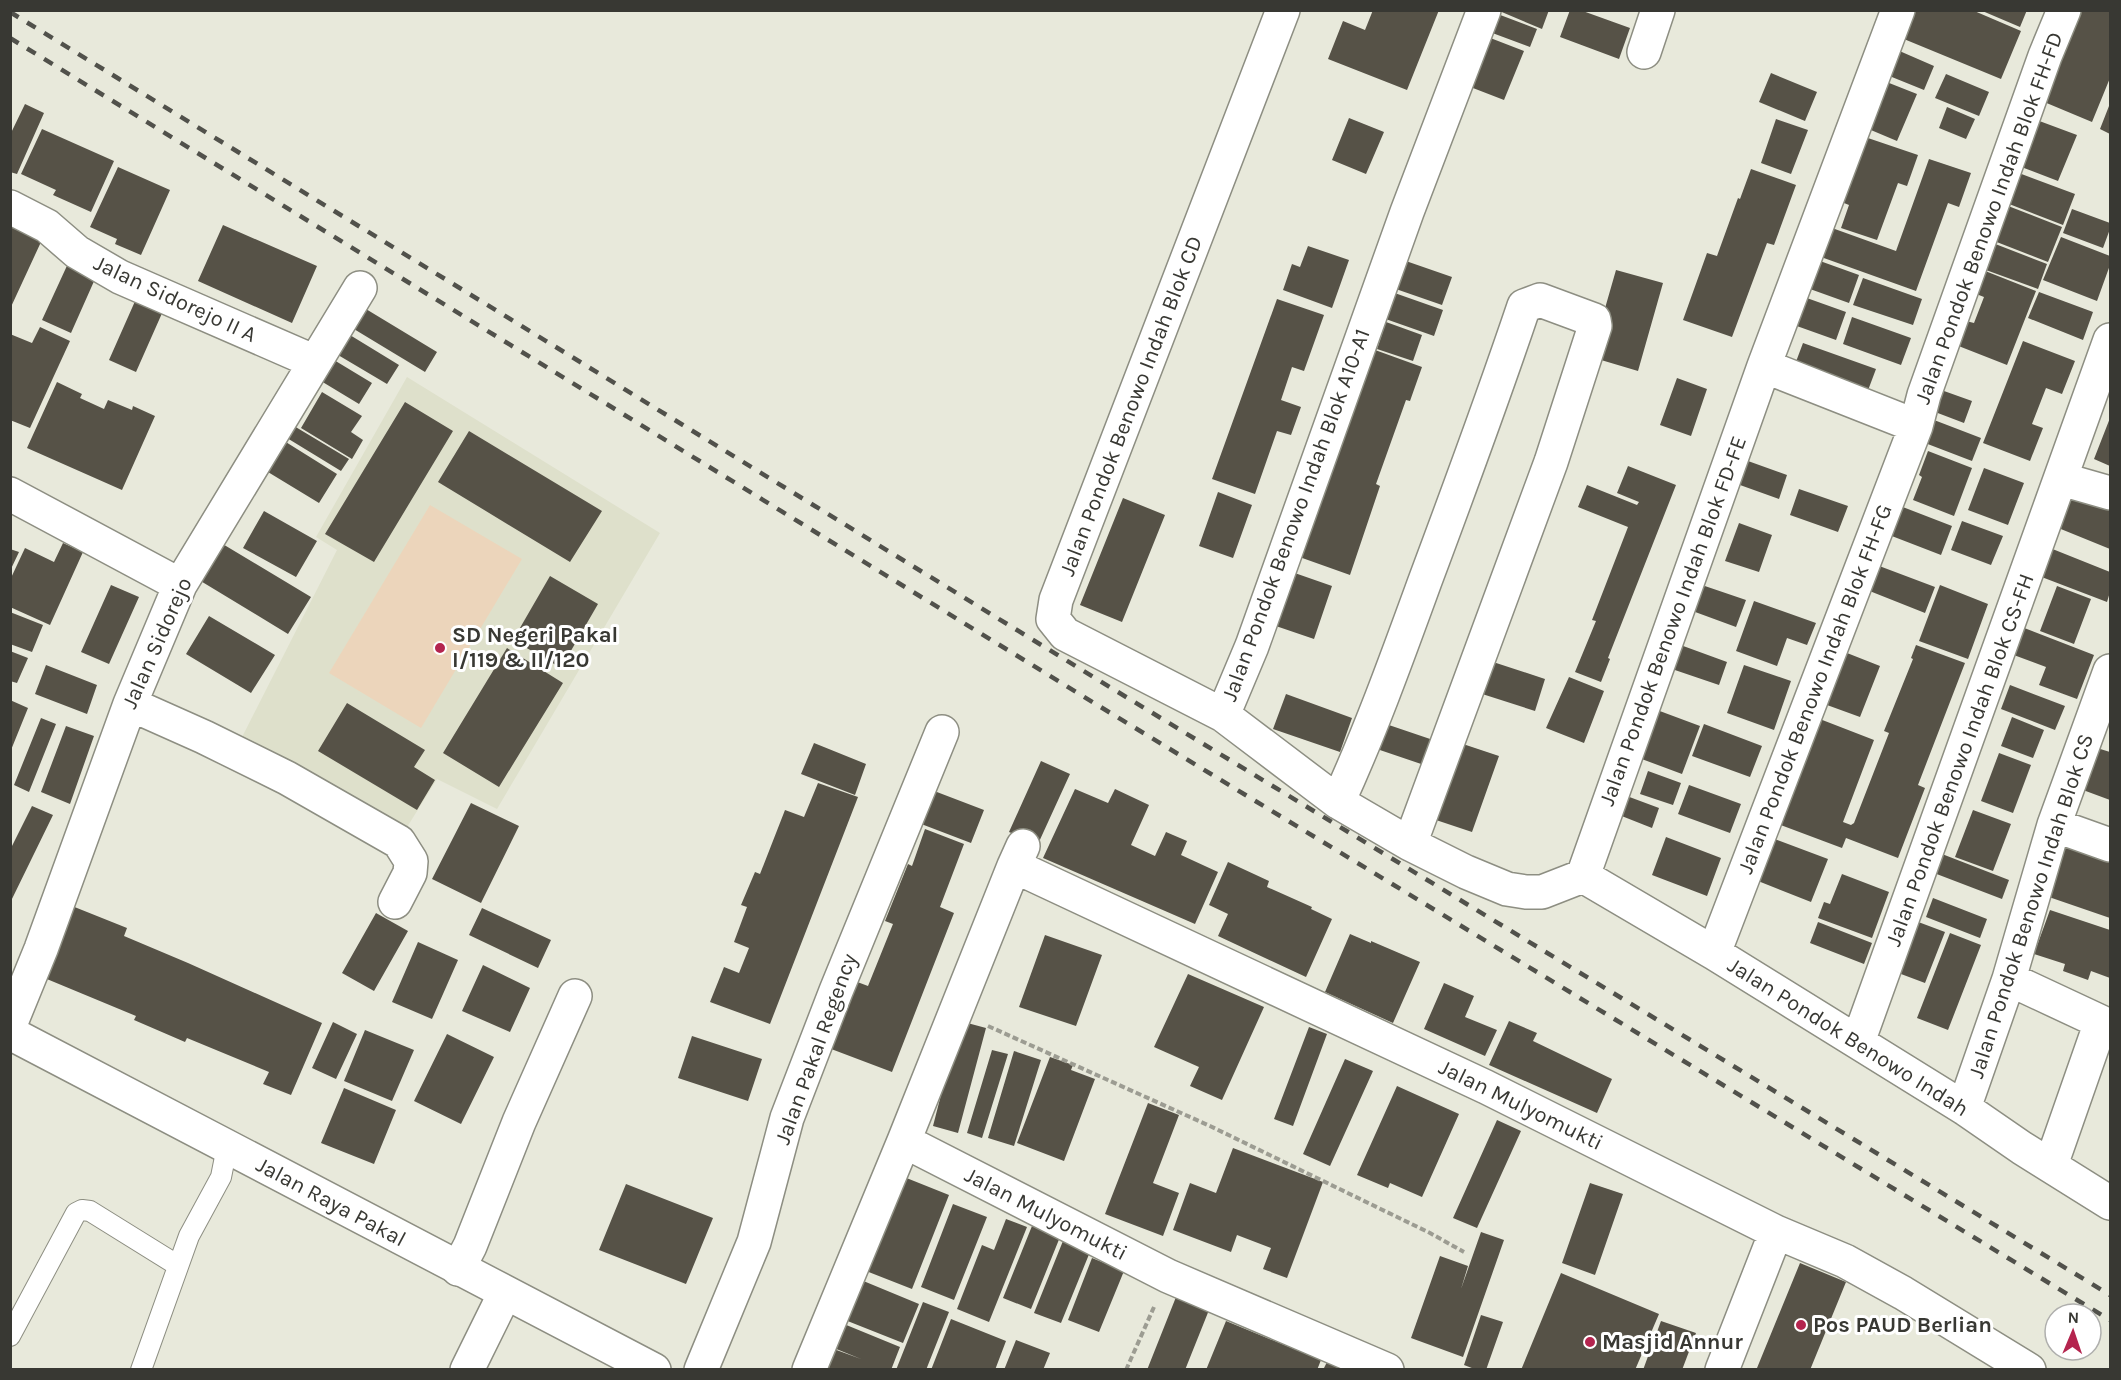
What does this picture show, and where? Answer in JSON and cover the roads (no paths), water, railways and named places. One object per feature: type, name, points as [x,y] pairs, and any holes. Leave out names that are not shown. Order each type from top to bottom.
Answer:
[{"type":"street","name":"Jalan Pondok Benowo Indah Blok CD","points":[[1223,715],[1065,634],[1053,619],[1056,600],[1283,10]]},
{"type":"street","name":"Jalan Pondok Benowo Indah Blok A10-A1","points":[[1484,10],[1407,212],[1251,645],[1223,715],[1338,802],[1410,844],[1466,872],[1507,889],[1526,892],[1542,891],[1583,876]]},
{"type":"street","points":[[1644,52],[1658,10]]},
{"type":"street","name":"Jalan Pondok Benowo Indah Blok FD-FE","points":[[1583,876],[1764,366],[1898,10]]},
{"type":"street","name":"Jalan Pondok Benowo Indah Blok FH-FD","points":[[1916,426],[1924,395],[2064,10]]},
{"type":"street","name":"Jalan Sidorejo II A","points":[[10,207],[47,226],[77,252],[120,277],[315,362]]},
{"type":"street","name":"Jalan Sidorejo","points":[[10,1025],[41,949],[130,704],[180,585],[360,288]]},
{"type":"street","points":[[1338,802],[1369,730],[1408,627],[1490,406],[1524,306],[1540,300],[1594,320],[1595,326],[1551,462],[1410,844]]},
{"type":"street","name":"Jalan Pondok Benowo Indah Blok CS-FH","points":[[1858,1042],[2110,340]]},
{"type":"street","points":[[1764,366],[1916,426]]},
{"type":"street","name":"Jalan Pondok Benowo Indah Blok FH-FG","points":[[1714,953],[1916,426]]},
{"type":"street","points":[[2061,479],[2110,493]]},
{"type":"street","points":[[10,494],[180,585]]},
{"type":"street","name":"Jalan Pondok Benowo Indah Blok CS","points":[[1964,1108],[2009,979],[2054,825],[2110,671]]},
{"type":"street","points":[[130,704],[286,778],[399,842],[411,861],[410,873],[395,902]]},
{"type":"street","name":"Jalan Pakal Regency","points":[[701,1370],[754,1242],[787,1118],[836,991],[942,732]]},
{"type":"street","points":[[2054,825],[2110,845]]},
{"type":"street","name":"Jalan Mulyomukti","points":[[809,1370],[1019,856],[1776,1232],[1854,1266],[2024,1366]]},
{"type":"street","name":"Jalan Pondok Benowo Indah","points":[[1583,876],[1858,1042],[2110,1203]]},
{"type":"street","points":[[2009,979],[2106,1024],[2051,1165]]},
{"type":"street","points":[[458,1269],[470,1246],[519,1122],[575,996]]},
{"type":"street","name":"Jalan Raya Pakal","points":[[10,1033],[224,1162],[458,1269],[654,1370]]},
{"type":"street","name":"Jalan Mulyomukti","points":[[904,1141],[1168,1276],[1387,1370]]},
{"type":"street","points":[[1722,1370],[1776,1232]]},
{"type":"street","points":[[467,1370],[505,1293]]},
{"type":"lane","points":[[141,1370],[177,1265],[224,1162]]},
{"type":"lane","points":[[10,1336],[76,1213],[82,1210],[90,1211],[177,1265]]},
{"type":"railway","points":[[10,12],[1113,689],[2110,1295]]},
{"type":"railway","points":[[10,38],[1099,706],[2110,1320]]},
{"type":"place","name":"SD Negeri Pakal I/119 & II/120","points":[[440,648]]},
{"type":"place","name":"Pos PAUD Berlian","points":[[1801,1325]]},
{"type":"place","name":"Masjid Annur","points":[[1590,1342]]}]
